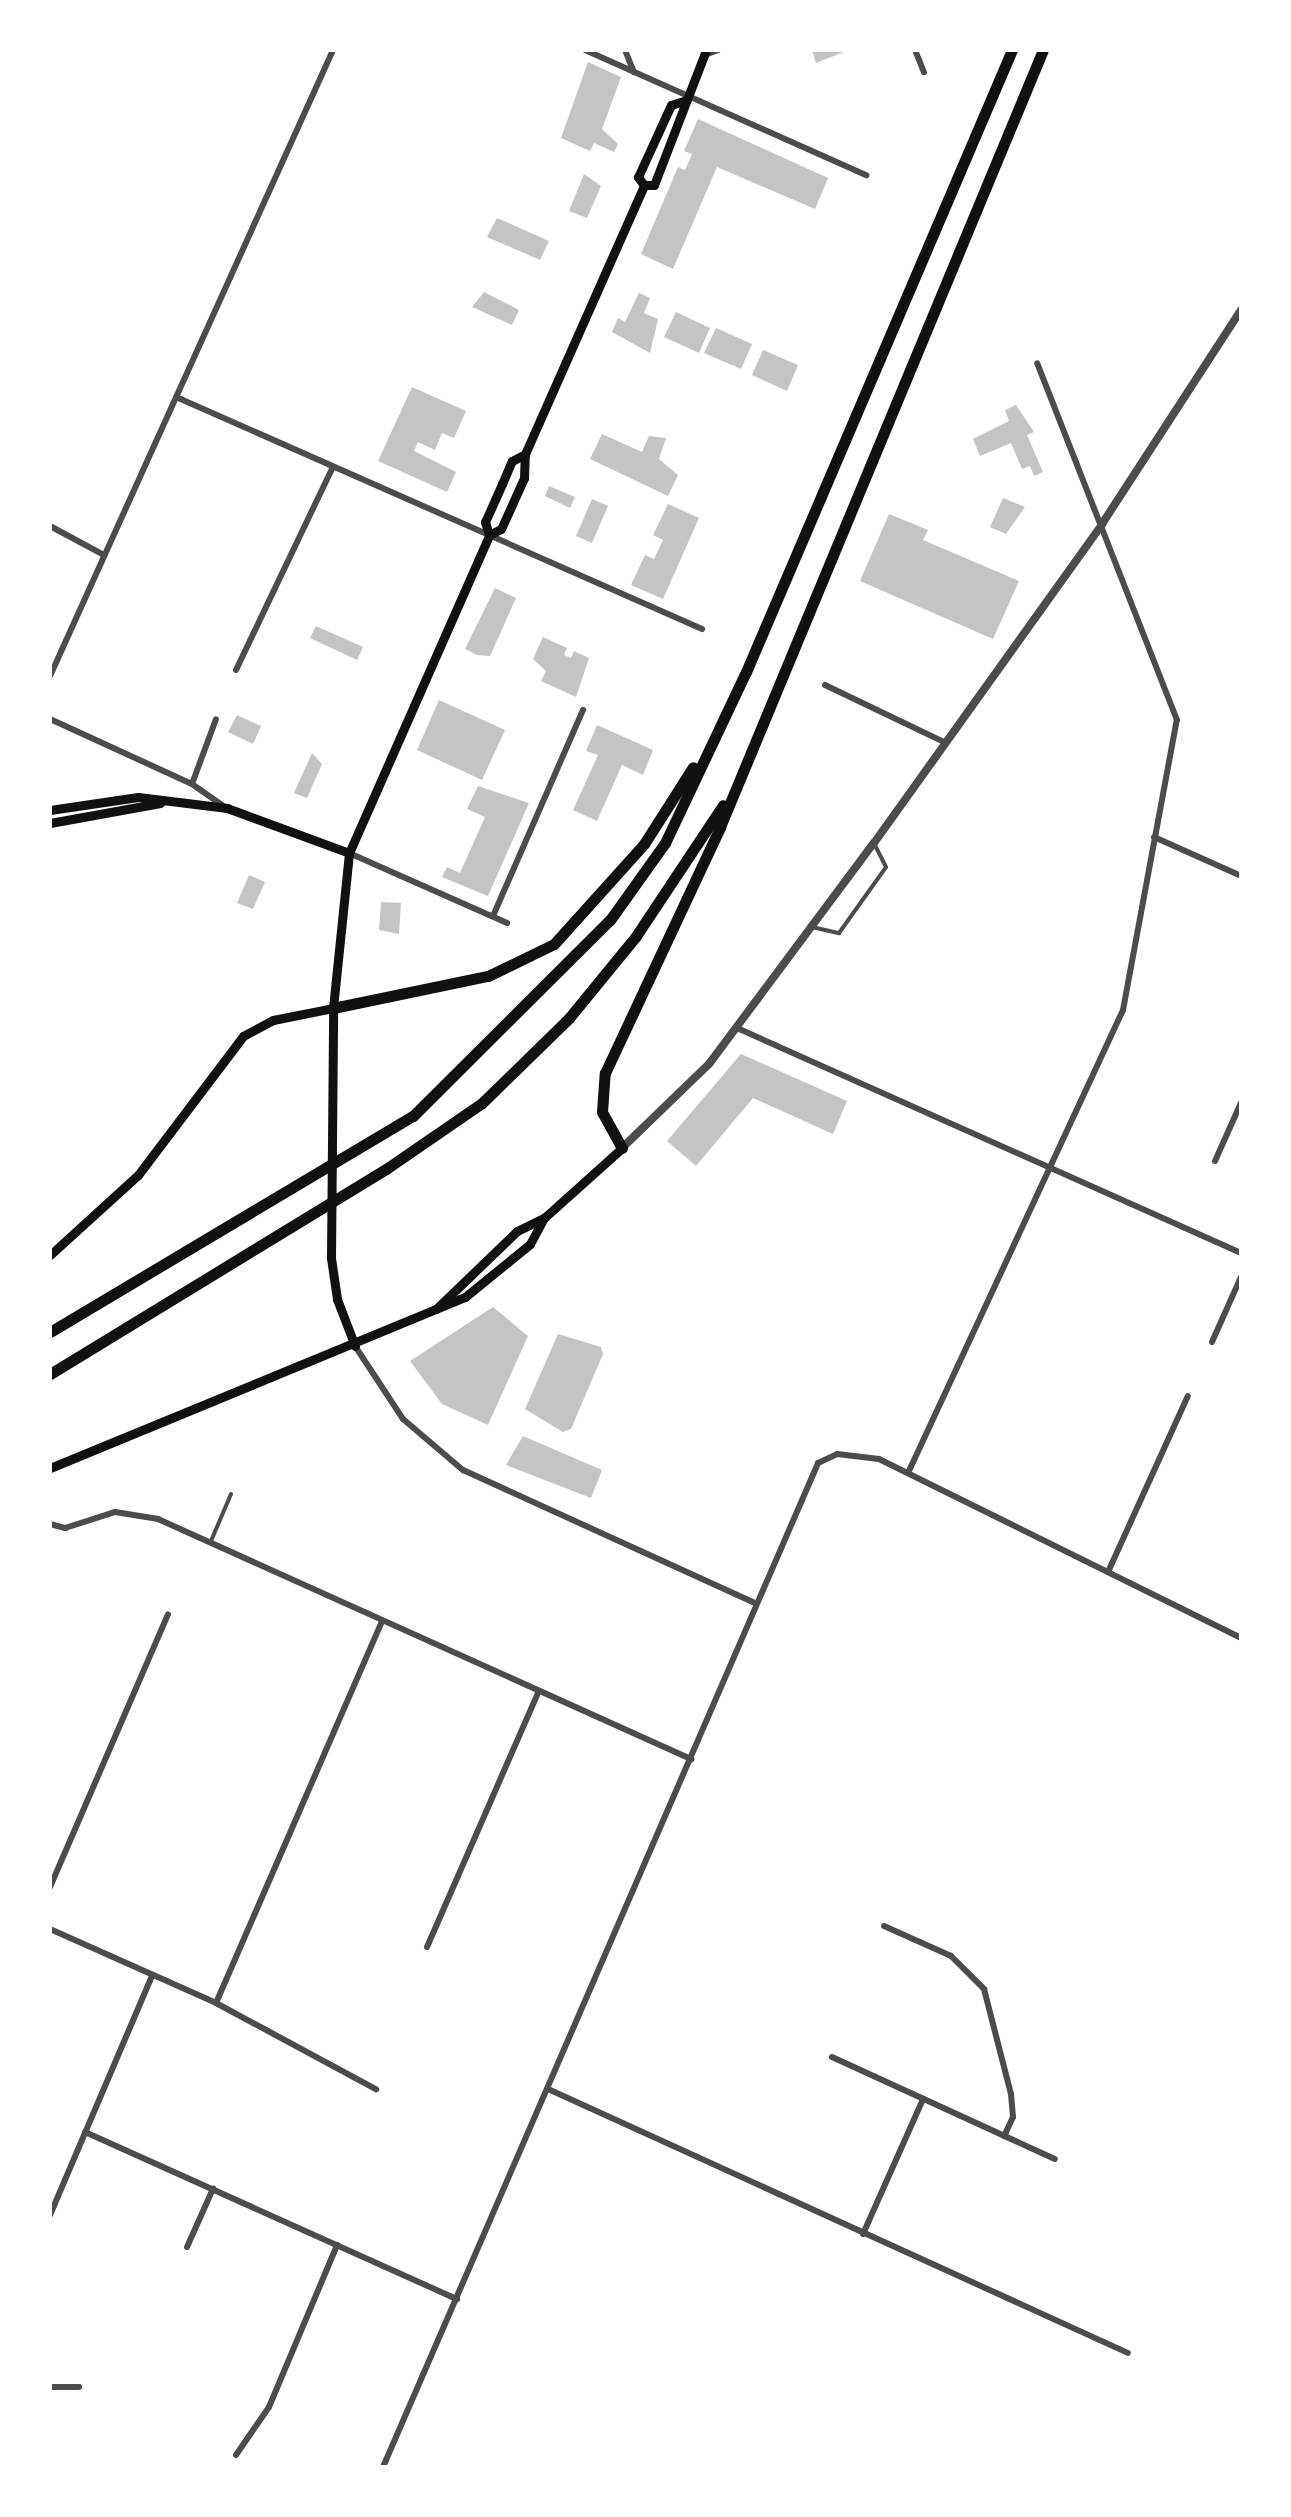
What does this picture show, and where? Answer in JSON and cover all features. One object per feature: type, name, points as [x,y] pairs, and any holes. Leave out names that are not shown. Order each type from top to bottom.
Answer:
[{"type":"highway","points":[[50,1332],[413,1116],[480,1057],[610,920],[665,843],[746,672],[1012,50]]},
{"type":"highway","points":[[622,1148],[602,1112],[605,1073],[698,877],[1044,50]]},
{"type":"highway","points":[[333,1008],[488,976],[554,944],[644,844],[746,672]]},
{"type":"highway","points":[[50,1374],[386,1169],[482,1103],[570,1018],[681,876],[752,743]]},
{"type":"main road","points":[[644,186],[654,185],[687,112],[685,98],[705,53]]},
{"type":"main road","points":[[644,186],[638,177],[671,105],[685,98]]},
{"type":"main road","points":[[355,1346],[337,1299],[331,1258],[333,1008],[349,853],[489,535],[501,529],[524,478],[525,454],[644,186]]},
{"type":"main road","points":[[489,535],[485,522],[512,462],[525,454]]},
{"type":"main road","points":[[50,810],[138,797],[160,803],[227,808],[349,853]]},
{"type":"main road","points":[[50,823],[160,803]]},
{"type":"main road","points":[[50,1256],[138,1175],[243,1036],[273,1020],[333,1008]]},
{"type":"main road","points":[[432,1313],[517,1231],[544,1218],[622,1148]]},
{"type":"main road","points":[[50,1468],[432,1313],[496,1274],[530,1244],[544,1218]]},
{"type":"street","points":[[50,676],[333,50]]},
{"type":"street","points":[[584,50],[866,175]]},
{"type":"street","points":[[626,50],[634,72]]},
{"type":"street","points":[[705,53],[718,50]]},
{"type":"street","points":[[915,50],[924,72]]},
{"type":"street","points":[[622,1148],[709,1064],[812,927],[1102,524],[1241,310]]},
{"type":"street","points":[[908,1473],[1123,1010],[1177,720],[1037,363]]},
{"type":"street","points":[[176,398],[702,629]]},
{"type":"street","points":[[236,670],[333,466]]},
{"type":"street","points":[[50,526],[104,554]]},
{"type":"street","points":[[825,685],[947,743]]},
{"type":"street","points":[[493,916],[584,710]]},
{"type":"street","points":[[192,784],[216,718]]},
{"type":"street","points":[[50,719],[192,784],[227,808]]},
{"type":"street","points":[[1154,836],[1241,876]]},
{"type":"street","points":[[349,853],[507,922]]},
{"type":"street","points":[[737,1028],[1241,1254]]},
{"type":"street","points":[[1215,1161],[1241,1103]]},
{"type":"street","points":[[1212,1342],[1241,1277]]},
{"type":"street","points":[[355,1346],[403,1419],[449,1461],[754,1602]]},
{"type":"street","points":[[1108,1572],[1188,1396]]},
{"type":"street","points":[[383,2467],[691,1758],[808,1476],[827,1457],[864,1454],[908,1473],[1241,1638]]},
{"type":"street","points":[[50,1524],[65,1528],[115,1512],[141,1514],[211,1541],[691,1758]]},
{"type":"street","points":[[50,1887],[168,1614]]},
{"type":"street","points":[[216,2004],[382,1621]]},
{"type":"street","points":[[427,1947],[539,1691]]},
{"type":"street","points":[[884,1926],[952,1956],[984,1989],[1011,2094],[1013,2117],[1004,2136]]},
{"type":"street","points":[[50,1929],[216,2004],[376,2089]]},
{"type":"street","points":[[50,2214],[152,1976]]},
{"type":"street","points":[[832,2058],[1055,2160]]},
{"type":"street","points":[[548,2089],[1128,2353]]},
{"type":"street","points":[[863,2234],[923,2099]]},
{"type":"street","points":[[85,2132],[457,2299]]},
{"type":"street","points":[[187,2247],[213,2189]]},
{"type":"street","points":[[236,2455],[269,2408],[336,2245]]},
{"type":"street","points":[[50,2387],[80,2387]]},
{"type":"lane","points":[[812,927],[839,932],[886,867],[874,843]]},
{"type":"lane","points":[[211,1541],[231,1494]]},
{"type":"building","points":[[812,50],[849,50],[816,63]]},
{"type":"building","points":[[588,62],[621,77],[602,129],[618,144],[614,152],[594,143],[590,151],[561,138]]},
{"type":"building","points":[[698,119],[828,178],[815,209],[717,167],[673,269],[641,254],[678,167],[685,170],[692,154],[684,151]]},
{"type":"building","points":[[584,174],[601,186],[587,218],[569,211]]},
{"type":"building","points":[[497,218],[549,241],[540,260],[487,237]]},
{"type":"building","points":[[484,292],[519,310],[512,325],[472,307]]},
{"type":"building","points":[[639,293],[650,298],[644,313],[658,319],[650,353],[612,332],[618,318],[625,322]]},
{"type":"building","points":[[676,312],[710,328],[699,353],[664,337]]},
{"type":"building","points":[[716,328],[752,344],[741,369],[704,353]]},
{"type":"building","points":[[763,350],[798,365],[787,391],[752,375]]},
{"type":"building","points":[[412,387],[466,411],[454,438],[442,433],[435,450],[418,442],[414,451],[456,472],[447,492],[378,461]]},
{"type":"building","points":[[1016,405],[1034,432],[1027,435],[1043,472],[1034,476],[1030,466],[1022,469],[1011,443],[980,456],[973,439],[1009,421],[1005,410]]},
{"type":"building","points":[[602,434],[642,452],[649,436],[666,438],[659,459],[678,475],[668,496],[590,459]]},
{"type":"building","points":[[549,486],[575,497],[570,508],[545,496]]},
{"type":"building","points":[[1003,498],[1025,507],[1006,534],[990,527]]},
{"type":"building","points":[[592,499],[608,506],[592,543],[576,536]]},
{"type":"building","points":[[668,504],[699,518],[663,599],[631,585],[645,555],[654,559],[663,540],[653,535]]},
{"type":"building","points":[[889,514],[928,530],[923,540],[1019,581],[993,639],[860,581]]},
{"type":"building","points":[[495,588],[516,598],[490,656],[477,655],[465,649]]},
{"type":"building","points":[[316,626],[363,647],[357,660],[310,638]]},
{"type":"building","points":[[543,637],[567,648],[564,655],[571,658],[574,651],[589,658],[576,697],[541,681],[546,671],[533,659]]},
{"type":"building","points":[[439,700],[505,730],[482,780],[417,750]]},
{"type":"building","points":[[237,715],[261,726],[253,744],[228,732]]},
{"type":"building","points":[[597,725],[653,750],[643,775],[622,765],[597,821],[573,810],[598,755],[586,751]]},
{"type":"building","points":[[312,753],[322,764],[307,798],[294,793]]},
{"type":"building","points":[[478,786],[529,803],[488,896],[442,877],[447,867],[460,873],[485,817],[467,809]]},
{"type":"building","points":[[249,875],[265,882],[253,909],[237,903]]},
{"type":"building","points":[[381,902],[401,903],[399,934],[379,930]]},
{"type":"building","points":[[741,1054],[847,1101],[833,1134],[753,1098],[696,1166],[667,1141]]},
{"type":"building","points":[[493,1307],[528,1336],[488,1425],[442,1404],[410,1361]]},
{"type":"building","points":[[558,1334],[601,1347],[603,1354],[571,1429],[563,1432],[525,1409]]},
{"type":"building","points":[[523,1436],[602,1470],[591,1498],[506,1465]]}]
